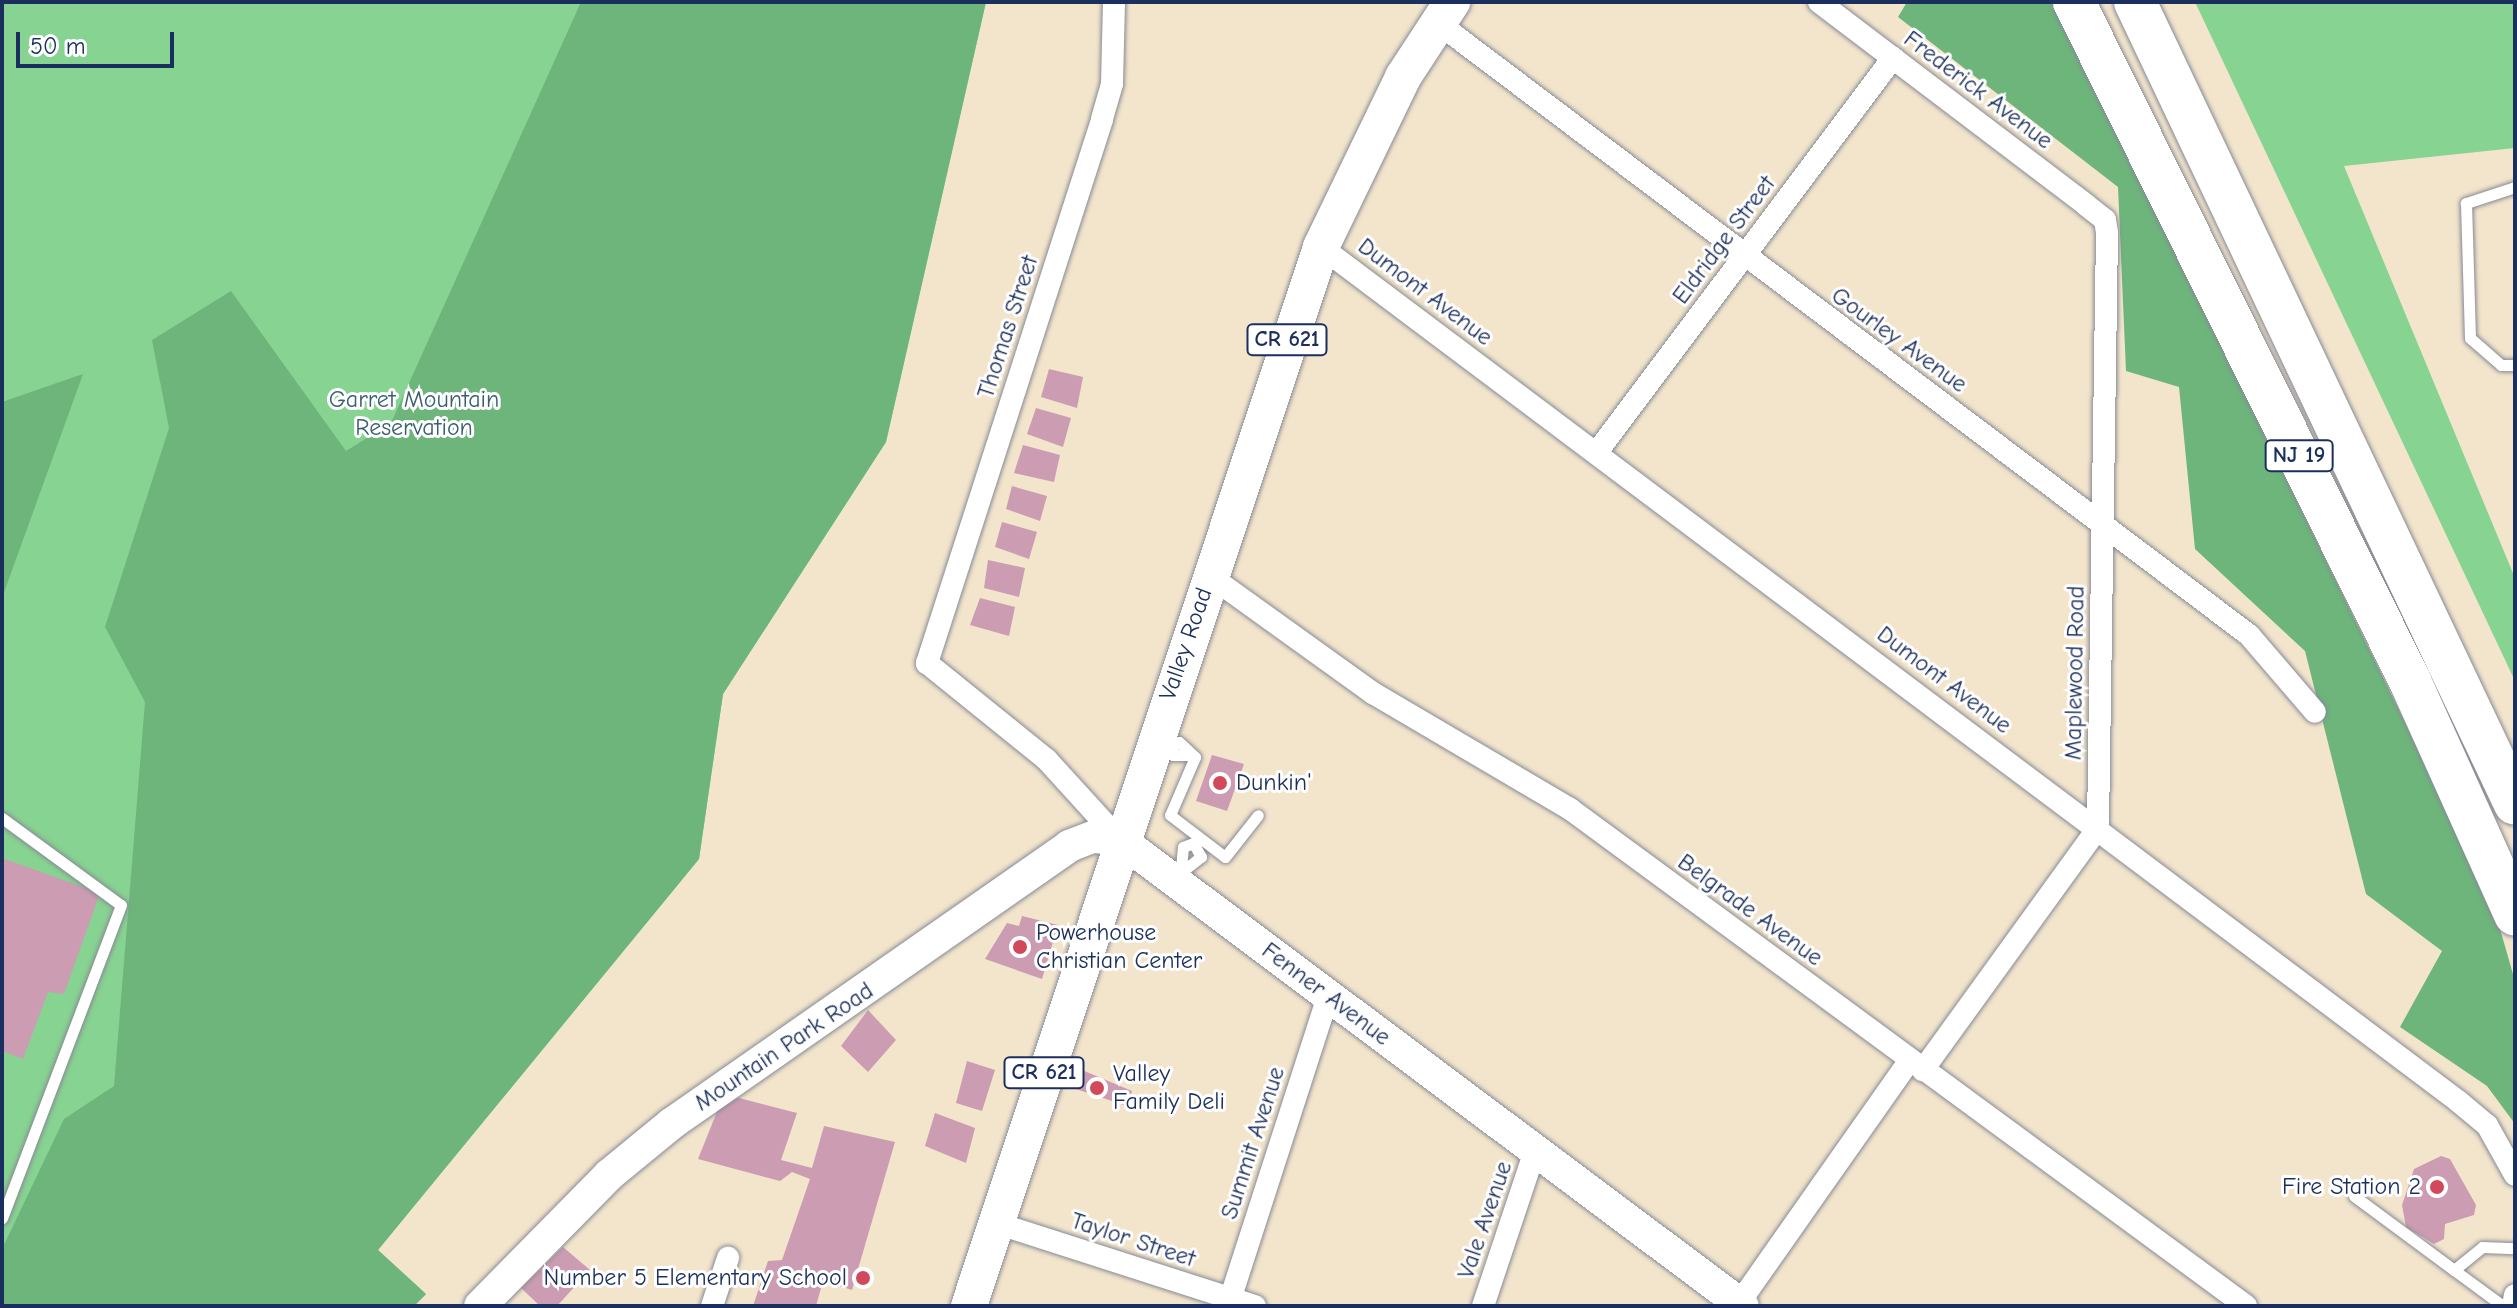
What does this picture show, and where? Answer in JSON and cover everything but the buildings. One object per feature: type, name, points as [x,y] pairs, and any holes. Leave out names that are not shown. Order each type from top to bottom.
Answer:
[{"type":"highway","name":"NJ 19","points":[[2074,2],[2416,694],[2515,915]]},
{"type":"highway","name":"NJ 19","points":[[2135,2],[2515,804]]},
{"type":"main road","name":"Valley Road","points":[[969,1306],[1119,839],[1162,743],[1210,576],[1321,247],[1403,77],[1445,12]]},
{"type":"street","name":"Thomas Street","points":[[927,663],[1102,120],[1112,84],[1114,2]]},
{"type":"street","name":"Frederick Avenue","points":[[1819,2],[2105,220]]},
{"type":"street","name":"Gourley Avenue","points":[[1445,12],[1743,257],[2105,524],[2249,635],[2315,712]]},
{"type":"street","name":"Eldridge Street","points":[[1597,452],[1893,58]]},
{"type":"street","name":"Maplewood Road","points":[[2098,828],[2105,524],[2105,220]]},
{"type":"street","name":"Dumont Avenue","points":[[1321,247],[2098,828],[2487,1125],[2515,1175]]},
{"type":"street","name":"Belgrade Avenue","points":[[1210,576],[1373,693],[1570,809],[2246,1306]]},
{"type":"street","name":"Fenner Avenue","points":[[927,663],[1047,760],[1119,839],[1177,874],[1328,996],[1740,1305]]},
{"type":"street","points":[[1740,1305],[1916,1065],[2098,828]]},
{"type":"street","name":"Mountain Park Road","points":[[480,1306],[609,1175],[671,1124],[1069,846],[1119,839]]},
{"type":"street","name":"Summit Avenue","points":[[1229,1302],[1328,996]]},
{"type":"street","name":"Vale Avenue","points":[[1483,1306],[1535,1151]]},
{"type":"street","name":"Taylor Street","points":[[996,1223],[1229,1302],[1255,1306]]},
{"type":"street","points":[[712,1306],[728,1258]]},
{"type":"street","points":[[2513,1306],[2515,1295]]},
{"type":"lane","points":[[2515,187],[2466,203],[2470,338],[2501,365],[2515,365]]},
{"type":"lane","points":[[1162,743],[1179,742],[1191,755],[1170,815],[1198,843],[1225,857],[1258,815]]},
{"type":"lane","points":[[2,818],[121,905],[2,1218]]},
{"type":"lane","points":[[1177,874],[1201,857],[1198,843]]},
{"type":"lane","points":[[2354,1196],[2503,1306]]},
{"type":"lane","points":[[2454,1270],[2482,1247],[2515,1248]]},
{"type":"green space","name":"Garret Mountain Reservation","points":[[2,2],[986,2],[886,442],[723,694],[699,859],[378,1250],[426,1294],[414,1306],[2,1306]]},
{"type":"green space","name":"Garret Mountain Reservation","points":[[581,2],[986,2],[886,442],[723,694],[699,859],[378,1250],[426,1294],[414,1306],[2,1306],[2,1249],[64,1119],[114,1086],[145,702],[105,627],[169,428],[152,340],[231,291],[346,451],[391,423]]},
{"type":"green space","points":[[1907,2],[2054,2],[2492,901],[2515,981],[2515,1124],[2487,1086],[2400,1027],[2442,951],[2366,894],[2305,651],[2195,549],[2179,387],[2126,371],[2118,187],[1898,17]]},
{"type":"green space","points":[[2195,2],[2515,2],[2515,148],[2344,166],[2515,578],[2515,681]]},
{"type":"green space","points":[[83,374],[2,598],[2,402]]},
{"type":"place","name":"Dunkin'","points":[[1220,783]]},
{"type":"place","name":"Powerhouse Christian Center","points":[[1020,947]]},
{"type":"place","name":"Valley Family Deli","points":[[1097,1088]]},
{"type":"place","name":"Fire Station 2","points":[[2437,1187]]},
{"type":"place","name":"Number 5 Elementary School","points":[[863,1278]]}]
